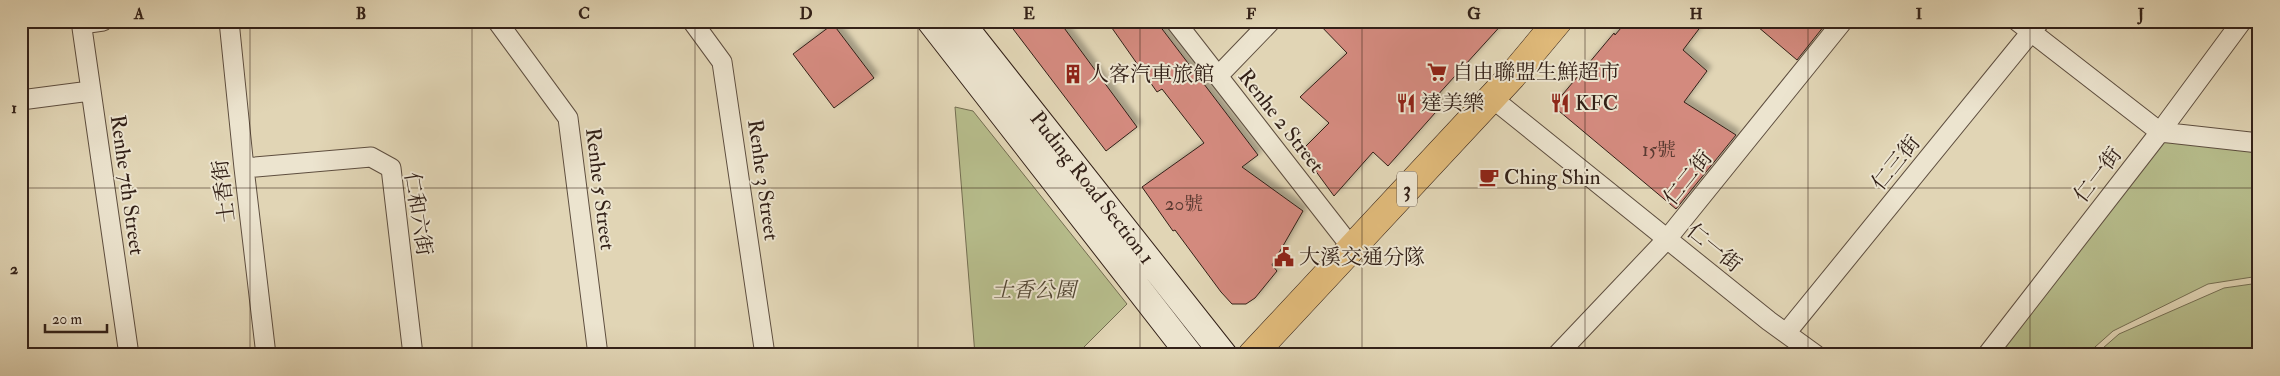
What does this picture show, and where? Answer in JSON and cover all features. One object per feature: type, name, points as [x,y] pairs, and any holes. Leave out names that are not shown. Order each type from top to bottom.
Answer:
[{"type":"main road","name":"3","points":[[1252,355],[1492,98],[1558,21]]},
{"type":"street","points":[[82,23],[103,21]]},
{"type":"street","name":"士香街","points":[[229,21],[266,355]]},
{"type":"street","name":"Renhe 5 Street","points":[[497,21],[568,118],[598,355]]},
{"type":"street","name":"Renhe 3 Street","points":[[692,21],[722,62],[765,355]]},
{"type":"street","name":"Puding Road Section 1","points":[[930,21],[1190,355]]},
{"type":"street","name":"Puding Road Section 1","points":[[960,21],[1224,355]]},
{"type":"street","name":"Renhe 2 Street","points":[[1175,21],[1352,248]]},
{"type":"street","points":[[1218,76],[1271,21]]},
{"type":"street","name":"仁二街","points":[[1557,355],[1667,239],[1843,21]]},
{"type":"street","name":"仁一街","points":[[1986,355],[2160,132],[2242,21]]},
{"type":"street","name":"Renhe 7th Street","points":[[82,23],[90,91],[129,355]]},
{"type":"street","points":[[2029,25],[2160,132],[2259,143]]},
{"type":"street","name":"仁三街","points":[[1786,332],[2029,25]]},
{"type":"street","points":[[21,100],[90,91]]},
{"type":"street","name":"仁一街","points":[[1492,98],[1667,239],[1816,355]]},
{"type":"street","name":"仁和六街","points":[[244,168],[371,157],[391,168],[414,355]]},
{"type":"green space","name":"士香公園","points":[[955,107],[973,111],[1127,304],[1076,355],[975,355]]},
{"type":"green space","points":[[2160,134],[2259,146],[2259,276],[2208,284],[2113,331],[2086,355],[1989,355]]},
{"type":"green space","points":[[2259,283],[2259,355],[2095,355],[2119,334],[2224,288]]},
{"type":"building","name":"人客汽車旅館","points":[[1007,21],[1059,21],[1137,127],[1106,151]]},
{"type":"building","points":[[1107,21],[1156,21],[1258,155],[1242,167],[1303,211],[1272,265],[1277,271],[1255,298],[1246,304],[1232,304],[1221,292],[1175,230],[1173,231],[1142,187],[1204,143],[1162,89],[1157,92]]},
{"type":"building","points":[[1316,21],[1505,21],[1435,98],[1443,104],[1388,166],[1373,152],[1334,196],[1301,151],[1329,123],[1300,97],[1347,53]]},
{"type":"building","points":[[1627,21],[1705,21],[1683,50],[1707,71],[1684,102],[1736,135],[1676,209],[1553,106],[1614,33],[1615,35]]},
{"type":"building","points":[[1751,21],[1828,21],[1797,60]]},
{"type":"building","points":[[833,24],[874,78],[834,108],[793,54]]},
{"type":"place","name":"自由聯盟生鮮超市","points":[[1437,72]]},
{"type":"place","name":"人客汽車旅館","points":[[1073,74]]},
{"type":"place","name":"達美樂","points":[[1406,103]]},
{"type":"place","name":"KFC","points":[[1560,103]]},
{"type":"place","name":"Ching Shin","points":[[1489,177]]},
{"type":"place","name":"大溪交通分隊","points":[[1284,257]]}]
